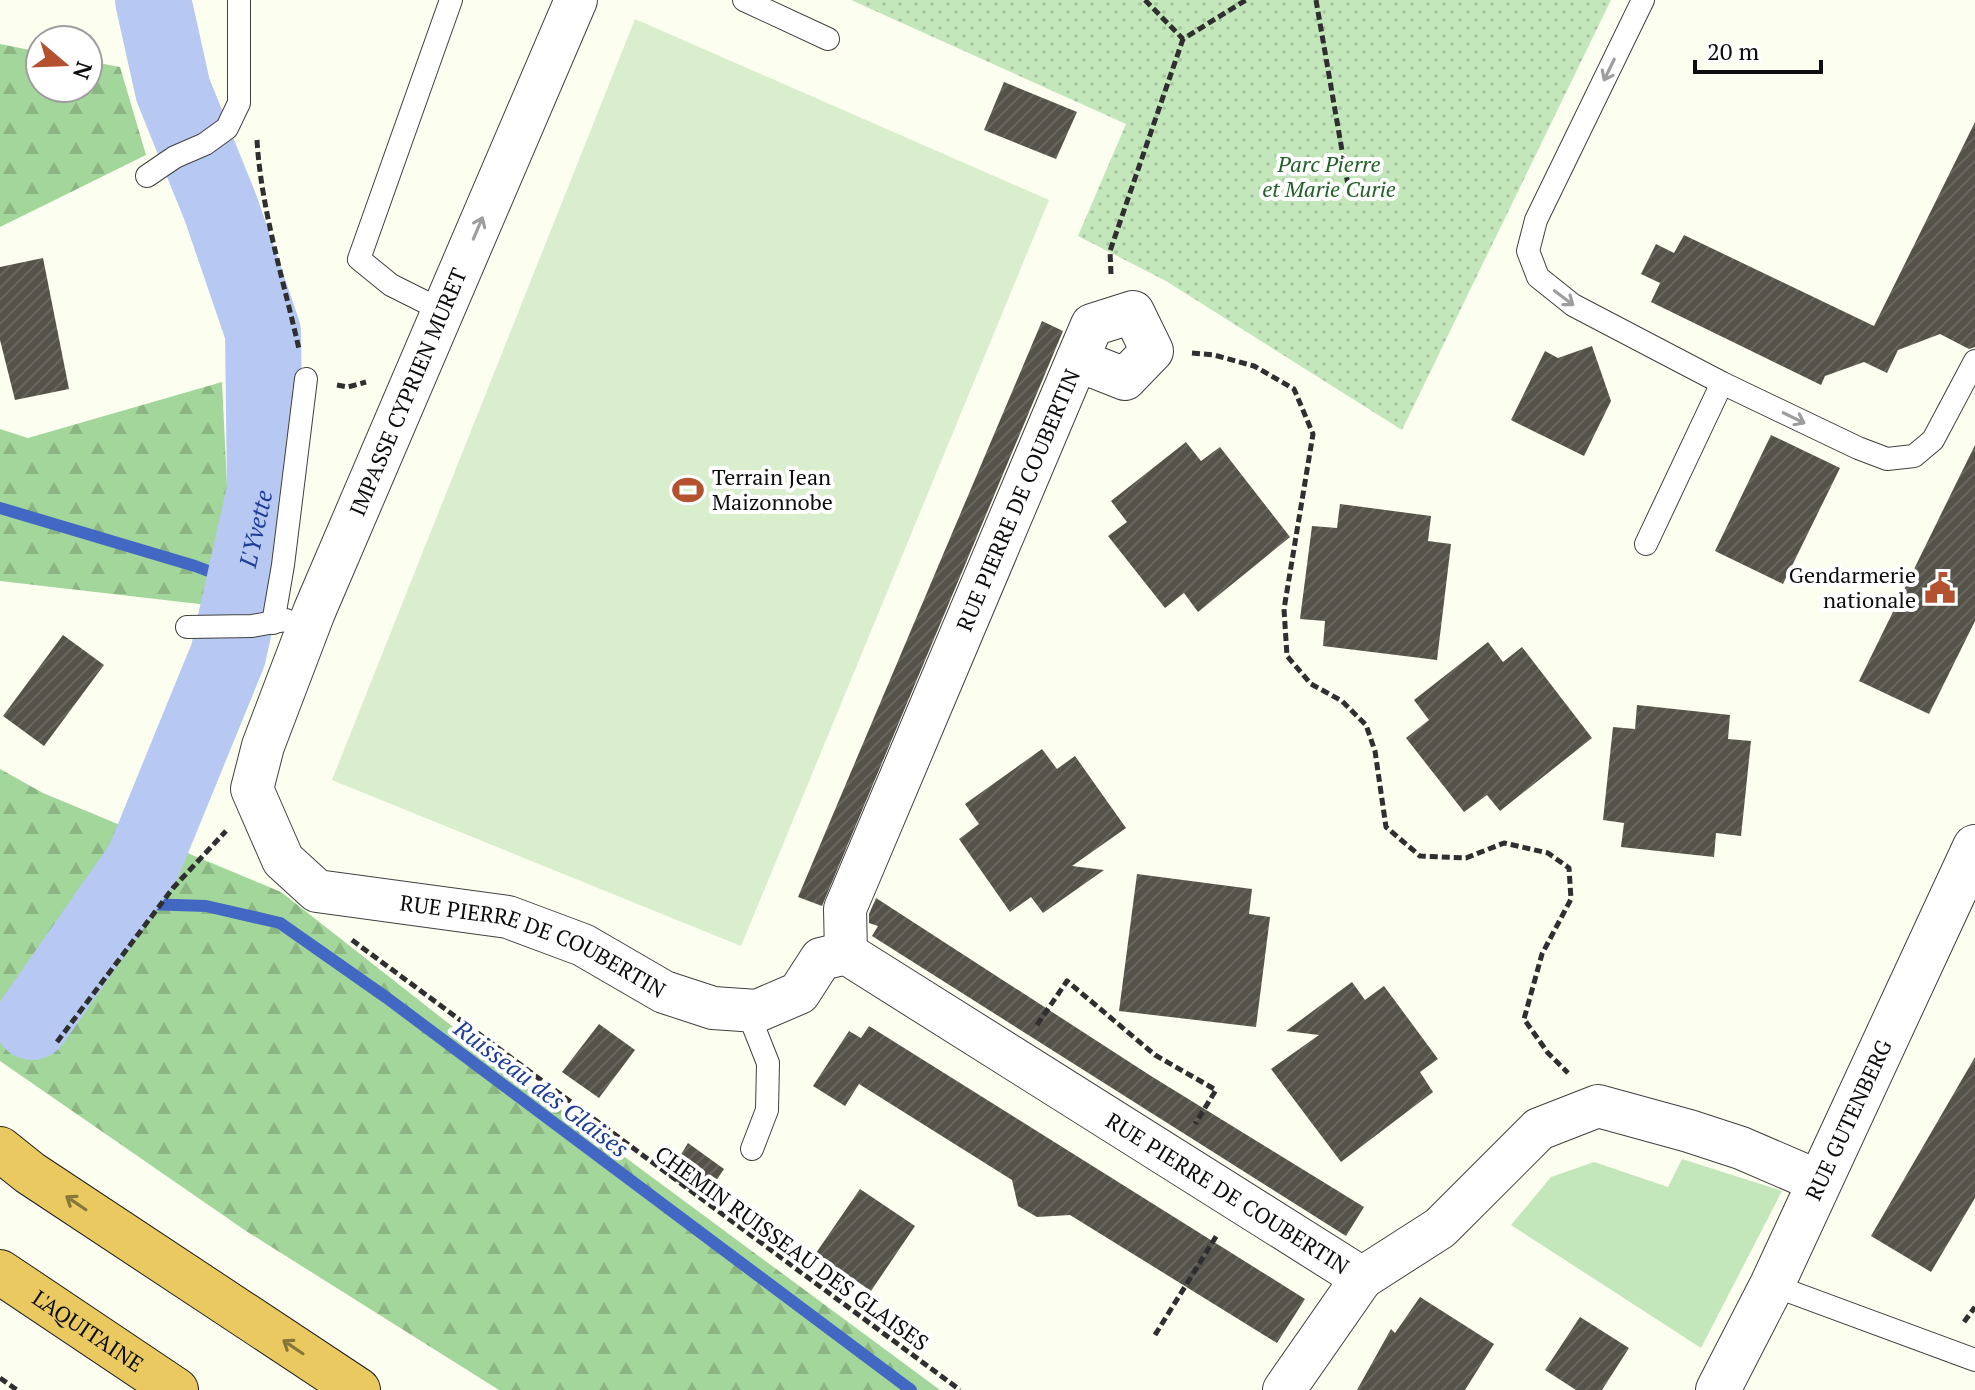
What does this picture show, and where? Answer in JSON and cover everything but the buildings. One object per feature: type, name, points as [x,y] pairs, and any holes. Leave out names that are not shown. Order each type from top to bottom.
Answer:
[{"type":"highway","points":[[0,1149],[43,1182],[358,1390]]},
{"type":"highway","name":"L'AQUITAINE","points":[[0,1272],[176,1390]]},
{"type":"street","name":"IMPASSE CYPRIEN MURET","points":[[317,891],[283,860],[252,789],[263,746],[314,612],[576,0]]},
{"type":"street","points":[[1112,318],[1133,312],[1152,351]]},
{"type":"street","name":"RUE PIERRE DE COUBERTIN","points":[[846,953],[845,909],[1092,325],[1112,318]]},
{"type":"street","name":"RUE PIERRE DE COUBERTIN","points":[[1077,360],[1125,379],[1152,351]]},
{"type":"street","name":"RUE GUTENBERG","points":[[1718,1390],[1772,1285],[1973,856]]},
{"type":"street","name":"RUE PIERRE DE COUBERTIN","points":[[317,891],[508,917],[583,945],[664,992],[713,1008],[757,1011],[799,993],[821,959],[846,953],[1362,1278],[1440,1228],[1539,1129],[1598,1106]]},
{"type":"street","points":[[1598,1106],[1702,1135],[1820,1182]]},
{"type":"street","points":[[1284,1390],[1362,1278]]},
{"type":"lane","points":[[147,176],[175,157],[205,144],[227,128],[239,103],[239,0]]},
{"type":"lane","points":[[443,311],[391,285],[359,259],[451,0]]},
{"type":"lane","points":[[744,0],[828,39]]},
{"type":"lane","points":[[1643,0],[1536,220],[1528,251],[1538,277],[1573,305],[1722,383],[1887,459],[1914,456],[1933,440],[1975,361]]},
{"type":"lane","points":[[262,625],[283,565],[306,379]]},
{"type":"lane","points":[[1646,544],[1722,383]]},
{"type":"lane","points":[[195,627],[262,625],[314,612]]},
{"type":"lane","points":[[747,1010],[768,1063],[767,1110],[752,1149]]},
{"type":"lane","points":[[1772,1285],[1975,1360]]},
{"type":"path","points":[[1145,0],[1183,39]]},
{"type":"path","points":[[1112,318],[1110,251],[1183,39],[1246,0]]},
{"type":"path","points":[[1316,0],[1349,191]]},
{"type":"path","points":[[257,134],[258,160],[306,379]]},
{"type":"path","points":[[1152,351],[1214,355],[1254,366],[1294,389],[1313,434],[1284,609],[1287,656],[1311,684],[1342,701],[1366,725],[1375,751],[1386,827],[1420,856],[1466,858],[1504,843],[1548,853],[1569,868],[1571,899],[1542,954],[1524,1019],[1548,1053],[1598,1106]]},
{"type":"path","points":[[226,832],[234,842]]},
{"type":"path","points":[[57,1042],[173,888]]},
{"type":"path","name":"CHEMIN RUISSEAU DES GLAISES","points":[[317,891],[345,935],[960,1390]]},
{"type":"path","points":[[1014,1059],[1067,981],[1155,1055],[1216,1090],[1174,1159]]},
{"type":"path","points":[[1155,1335],[1239,1200]]},
{"type":"path","points":[[0,1378],[17,1390]]},
{"type":"green space","name":"Parc Pierre et Marie Curie","points":[[851,0],[1611,0],[1402,430],[1166,281],[1078,236],[1126,124]]},
{"type":"green space","name":"Terrain Jean Maizonnobe","points":[[635,19],[1049,200],[741,946],[332,780]]},
{"type":"green space","points":[[0,44],[24,49],[24,104],[104,104],[104,64],[120,67],[146,155],[0,227]]},
{"type":"green space","points":[[222,382],[228,506],[208,605],[0,581],[0,429],[28,438]]},
{"type":"green space","points":[[0,769],[43,793],[281,892],[522,1081],[940,1390],[499,1390],[246,1231],[0,1061]]},
{"type":"green space","points":[[1682,1159],[1782,1191],[1701,1348],[1511,1225],[1551,1177],[1594,1162],[1668,1187]]},
{"type":"waterway","name":"L'Yvette","points":[[32,1022],[143,863],[228,655],[265,490],[263,332],[221,209],[173,90],[153,0]]},
{"type":"waterway","points":[[0,508],[195,566],[243,584]]},
{"type":"waterway","name":"Ruisseau des Glaises","points":[[115,903],[206,906],[280,923],[387,998],[911,1390]]},
{"type":"place","name":"Terrain Jean Maizonnobe","points":[[688,490]]},
{"type":"place","name":"Gendarmerie nationale","points":[[1940,588]]}]
